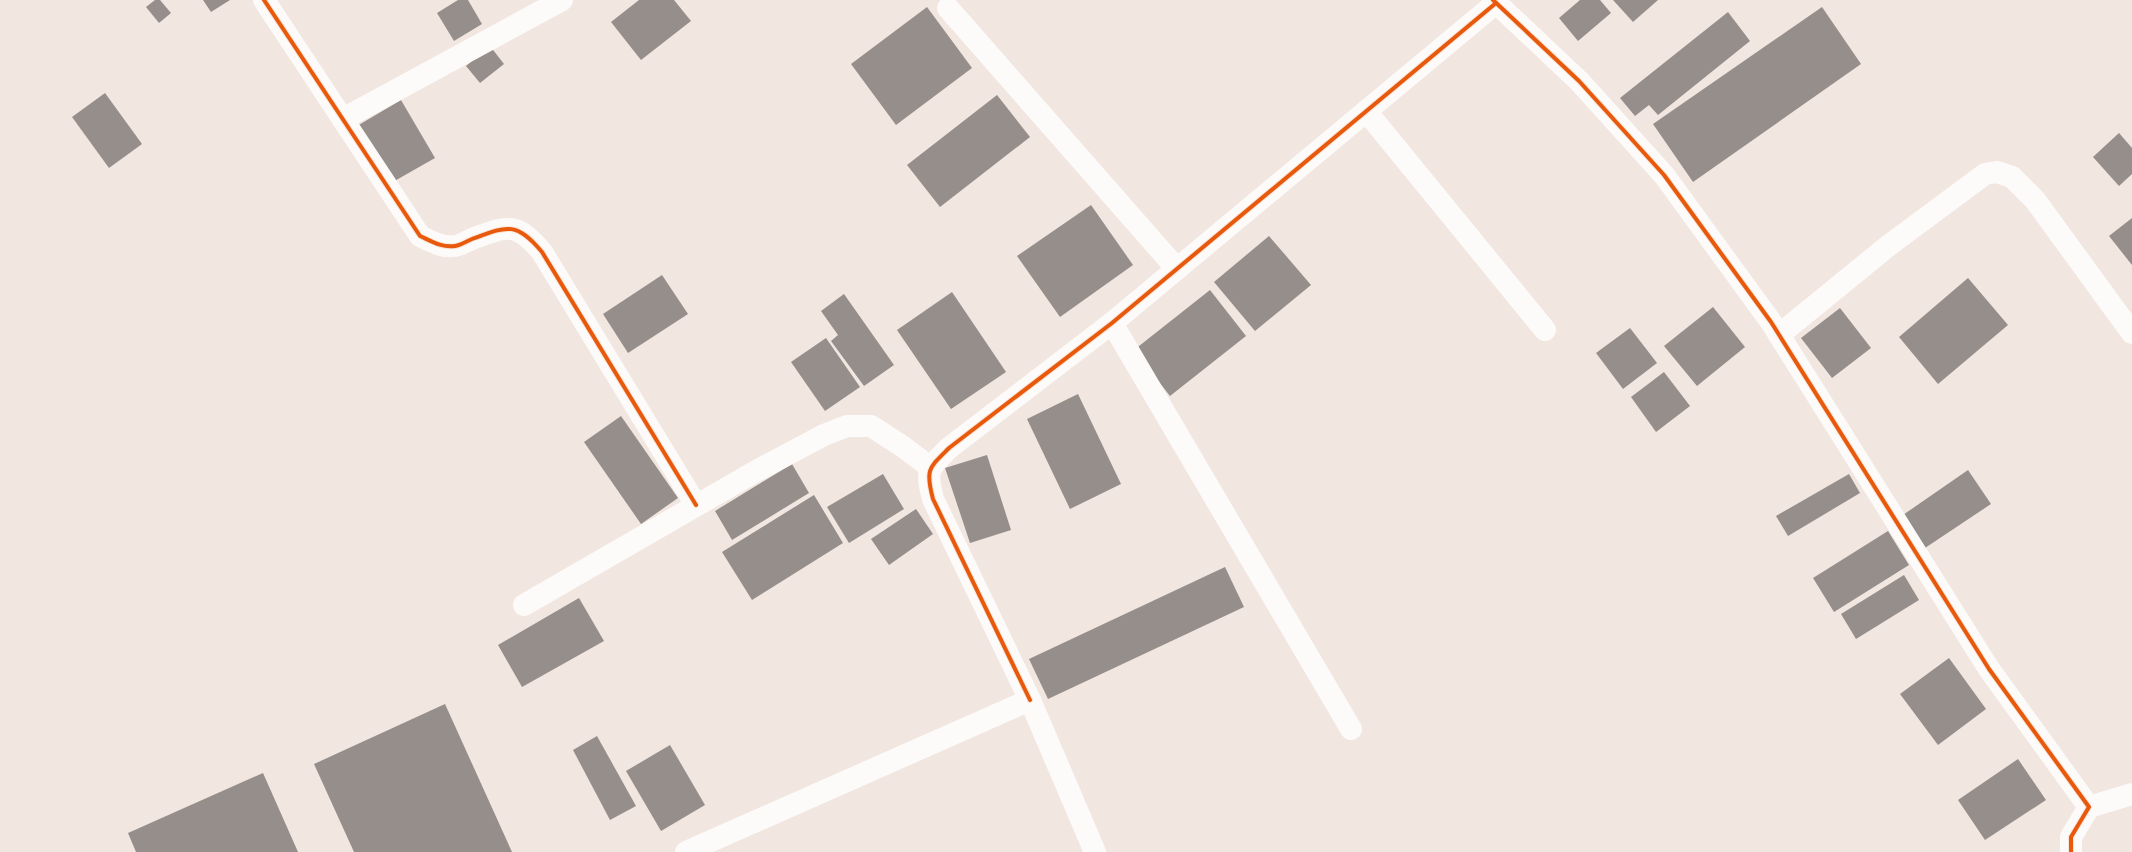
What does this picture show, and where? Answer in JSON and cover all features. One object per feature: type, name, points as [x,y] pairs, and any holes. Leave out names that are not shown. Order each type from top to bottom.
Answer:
[{"type":"street","points":[[264,0],[420,236],[437,245],[455,246],[502,228],[514,230],[528,236],[542,252],[696,505]]},
{"type":"street","points":[[343,119],[562,0]]},
{"type":"street","points":[[1095,852],[1030,700],[933,499],[928,482],[930,467],[949,448],[1112,323],[1494,2],[1579,81],[1664,176],[1779,335],[1989,669],[2089,807]]},
{"type":"street","points":[[948,8],[1177,269]]},
{"type":"street","points":[[1366,111],[1545,330]]},
{"type":"street","points":[[1779,335],[1894,242],[1985,174],[1998,172],[2012,177],[2035,200],[2132,333]]},
{"type":"street","points":[[1112,323],[1351,729]]},
{"type":"street","points":[[524,605],[696,505],[824,434],[847,426],[871,426],[902,446],[930,467]]},
{"type":"street","points":[[686,852],[1030,700]]},
{"type":"street","points":[[2071,852],[2072,837],[2089,807],[2132,794]]},
{"type":"building","points":[[155,0],[160,0],[171,13],[159,23],[146,7]]},
{"type":"building","points":[[203,0],[230,0],[211,12]]},
{"type":"building","points":[[458,0],[468,0],[482,24],[454,41],[437,13]]},
{"type":"building","points":[[639,0],[674,0],[691,21],[641,60],[611,22]]},
{"type":"building","points":[[1580,0],[1600,0],[1611,13],[1578,41],[1559,18]]},
{"type":"building","points":[[1613,0],[1658,0],[1633,22]]},
{"type":"building","points":[[927,7],[972,68],[896,125],[851,64]]},
{"type":"building","points":[[1822,7],[1861,64],[1693,182],[1653,124]]},
{"type":"building","points":[[1728,12],[1750,41],[1658,115],[1649,105],[1635,116],[1620,98]]},
{"type":"building","points":[[490,46],[504,64],[480,83],[466,66]]},
{"type":"building","points":[[105,93],[142,144],[109,168],[72,117]]},
{"type":"building","points":[[997,95],[1030,137],[940,207],[907,165]]},
{"type":"building","points":[[401,100],[435,158],[391,183],[357,126]]},
{"type":"building","points":[[2119,133],[2132,148],[2132,174],[2119,186],[2093,157]]},
{"type":"building","points":[[1091,205],[1133,265],[1060,317],[1017,256]]},
{"type":"building","points":[[2132,218],[2132,265],[2109,236]]},
{"type":"building","points":[[1269,236],[1311,285],[1255,331],[1214,282]]},
{"type":"building","points":[[662,275],[688,314],[628,353],[603,314]]},
{"type":"building","points":[[1968,278],[2008,325],[1938,384],[1899,337]]},
{"type":"building","points":[[1210,290],[1246,336],[1170,396],[1134,350]]},
{"type":"building","points":[[952,292],[1006,372],[951,409],[897,330]]},
{"type":"building","points":[[844,294],[894,365],[864,386],[831,341],[838,335],[821,311]]},
{"type":"building","points":[[1713,307],[1745,347],[1697,386],[1664,346]]},
{"type":"building","points":[[1840,308],[1871,348],[1832,378],[1801,338]]},
{"type":"building","points":[[1630,328],[1657,363],[1623,389],[1596,353]]},
{"type":"building","points":[[826,338],[860,387],[825,411],[791,362]]},
{"type":"building","points":[[1664,372],[1690,406],[1656,432],[1631,397]]},
{"type":"building","points":[[1078,394],[1121,484],[1070,509],[1027,419]]},
{"type":"building","points":[[621,416],[678,498],[641,524],[584,442]]},
{"type":"building","points":[[987,455],[1011,530],[970,543],[945,468]]},
{"type":"building","points":[[792,464],[809,493],[732,540],[715,511]]},
{"type":"building","points":[[1968,470],[1991,504],[1925,548],[1903,515]]},
{"type":"building","points":[[883,474],[904,509],[849,543],[827,507]]},
{"type":"building","points":[[1849,474],[1860,493],[1788,536],[1776,516]]},
{"type":"building","points":[[814,495],[843,543],[752,600],[722,552]]},
{"type":"building","points":[[916,509],[933,534],[889,565],[871,539]]},
{"type":"building","points":[[1888,531],[1909,565],[1834,612],[1813,578]]},
{"type":"building","points":[[1225,567],[1244,607],[1048,699],[1029,659]]},
{"type":"building","points":[[1904,575],[1919,600],[1856,639],[1841,614]]},
{"type":"building","points":[[579,598],[604,641],[522,687],[498,645]]},
{"type":"building","points":[[1949,658],[1986,709],[1938,745],[1900,694]]},
{"type":"building","points":[[445,704],[512,852],[354,852],[314,764]]},
{"type":"building","points":[[597,736],[636,806],[610,820],[573,750]]},
{"type":"building","points":[[670,745],[705,805],[661,831],[626,771]]},
{"type":"building","points":[[2018,759],[2046,800],[1985,840],[1958,800]]},
{"type":"building","points":[[263,773],[298,852],[136,852],[128,833]]},
{"type":"cycle path","points":[[264,0],[420,236],[441,245],[455,246],[494,231],[510,229],[525,235],[542,252],[696,505]]},
{"type":"cycle path","points":[[1493,0],[1579,81],[1664,175],[1771,322],[1989,669],[2089,807],[2071,837],[2071,852]]},
{"type":"cycle path","points":[[1030,700],[933,499],[929,481],[930,470],[933,465],[949,448],[1112,323],[1496,3]]}]
